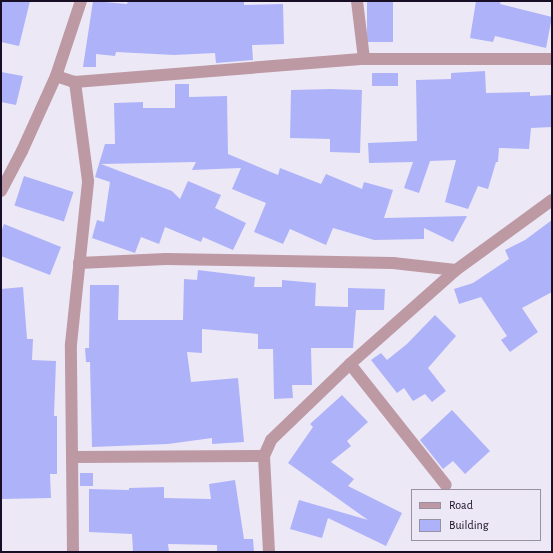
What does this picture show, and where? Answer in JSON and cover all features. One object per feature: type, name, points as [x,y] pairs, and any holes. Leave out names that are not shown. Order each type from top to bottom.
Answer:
[{"type":"street","points":[[1,191],[22,151],[56,76],[81,1]]},
{"type":"street","points":[[357,1],[364,59]]},
{"type":"street","points":[[56,76],[75,82],[364,59],[552,59]]},
{"type":"street","points":[[73,552],[71,344],[88,181],[75,82]]},
{"type":"street","points":[[269,552],[264,456],[271,440],[350,364],[456,270],[552,200]]},
{"type":"street","points":[[79,263],[166,259],[393,262],[456,270]]},
{"type":"street","points":[[350,364],[446,485]]},
{"type":"street","points":[[72,457],[264,456]]},
{"type":"building","points":[[1,1],[30,1],[19,46],[1,42]]},
{"type":"building","points":[[93,1],[127,4],[128,1],[244,1],[244,5],[283,4],[284,44],[252,45],[253,60],[216,63],[215,53],[174,55],[116,52],[115,56],[96,54],[96,67],[83,67]]},
{"type":"building","points":[[367,1],[393,1],[393,42],[367,42]]},
{"type":"building","points":[[476,1],[501,1],[500,4],[552,17],[546,48],[495,36],[493,42],[470,38]]},
{"type":"building","points":[[485,71],[486,93],[530,92],[530,96],[552,95],[552,127],[531,128],[529,149],[499,148],[498,162],[496,162],[488,189],[478,186],[468,209],[445,202],[456,160],[430,161],[419,193],[404,188],[413,162],[369,163],[368,143],[417,141],[416,80],[451,79],[451,73]]},
{"type":"building","points":[[1,72],[23,76],[16,105],[1,102]]},
{"type":"building","points":[[372,73],[398,73],[398,86],[372,86]]},
{"type":"building","points":[[175,84],[189,84],[189,97],[227,96],[228,154],[278,175],[280,168],[321,184],[326,174],[362,189],[364,182],[393,190],[384,218],[467,216],[453,242],[424,228],[424,239],[374,240],[333,228],[326,245],[290,229],[283,244],[254,232],[266,203],[232,189],[241,168],[192,170],[196,162],[101,164],[172,191],[180,199],[188,181],[221,195],[215,208],[246,223],[233,250],[203,237],[201,242],[165,227],[159,244],[141,237],[135,253],[92,238],[97,220],[104,222],[110,182],[95,177],[105,144],[115,144],[114,103],[143,102],[143,108],[175,108]]},
{"type":"building","points":[[291,90],[362,90],[360,153],[330,152],[330,139],[290,138]]},
{"type":"building","points":[[24,176],[73,192],[64,222],[14,205]]},
{"type":"building","points":[[552,220],[552,292],[522,308],[538,332],[510,352],[501,340],[507,336],[481,297],[459,304],[454,289],[473,283],[509,259],[505,250],[525,240]]},
{"type":"building","points":[[4,224],[61,247],[50,275],[1,256],[1,232]]},
{"type":"building","points":[[198,270],[255,277],[254,287],[282,287],[282,280],[316,283],[315,306],[348,307],[348,288],[385,289],[384,310],[356,310],[353,348],[311,348],[312,385],[292,385],[293,398],[274,399],[273,349],[258,349],[258,334],[202,329],[202,353],[187,352],[191,382],[238,378],[244,442],[212,444],[212,438],[168,444],[92,447],[90,362],[86,362],[85,348],[89,348],[90,285],[119,285],[118,320],[183,320],[184,279],[197,280]]},
{"type":"building","points":[[23,287],[27,339],[33,339],[32,360],[56,361],[54,416],[57,416],[57,474],[50,474],[51,498],[1,499],[1,289]]},
{"type":"building","points":[[435,315],[456,336],[428,368],[446,391],[432,402],[425,394],[413,401],[404,388],[397,393],[371,360],[381,353],[387,360],[407,344]]},
{"type":"building","points":[[342,395],[368,422],[347,441],[351,446],[331,462],[354,479],[348,486],[402,513],[386,546],[328,518],[322,538],[290,529],[299,500],[368,520],[288,463],[313,427],[310,424]]},
{"type":"building","points":[[452,410],[490,451],[465,474],[453,461],[443,469],[420,440]]},
{"type":"building","points":[[80,473],[93,473],[93,486],[80,486]]},
{"type":"building","points":[[235,480],[244,539],[253,539],[254,552],[217,552],[217,545],[168,544],[169,552],[133,552],[132,534],[89,532],[89,489],[129,490],[129,488],[164,487],[164,498],[211,499],[209,484]]}]
